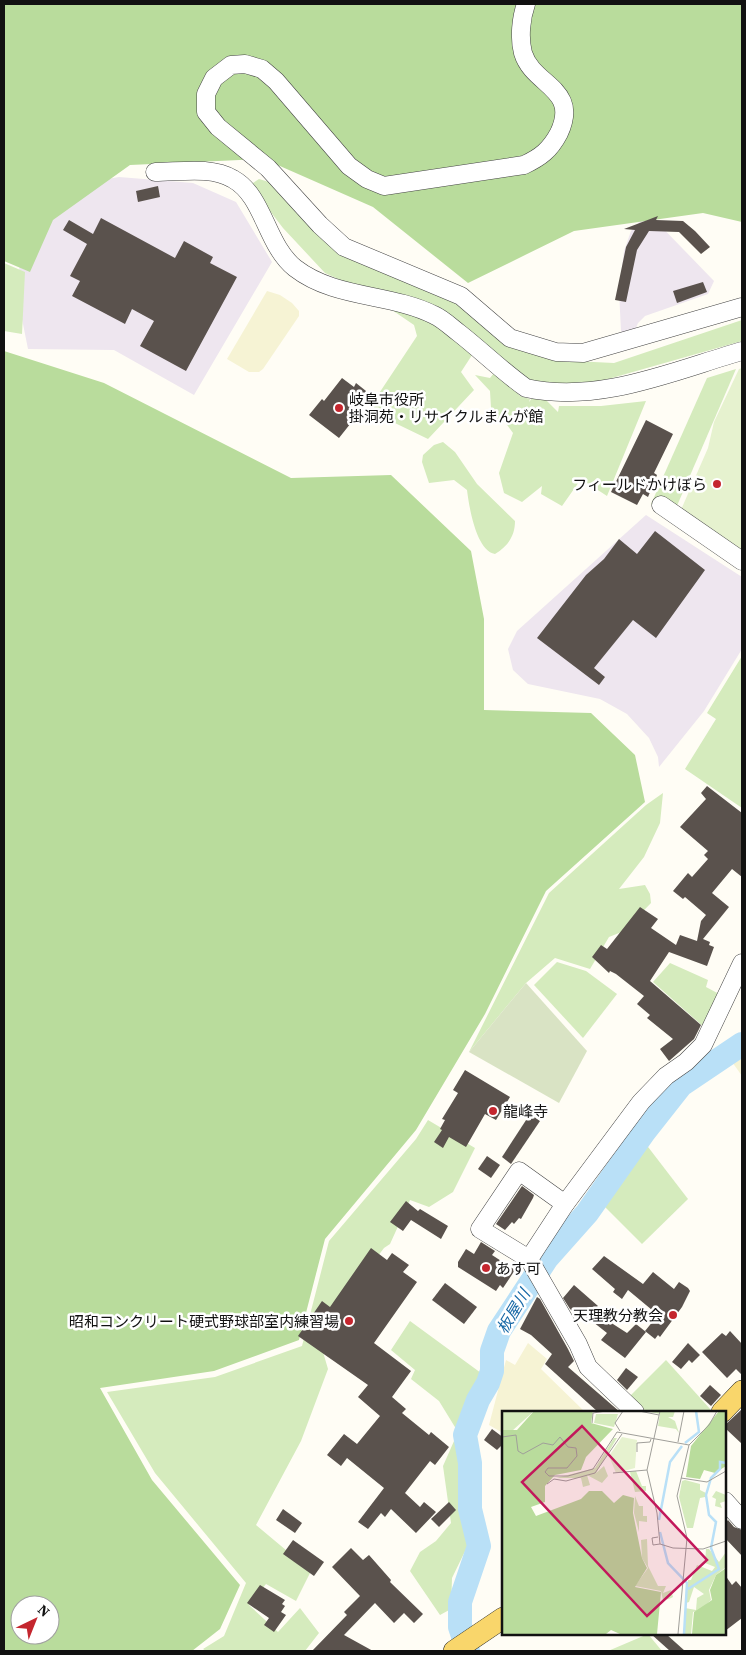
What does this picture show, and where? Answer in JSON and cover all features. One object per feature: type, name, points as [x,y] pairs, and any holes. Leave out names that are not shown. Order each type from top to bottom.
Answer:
[{"type":"main road","points":[[723,1411],[742,1391]]},
{"type":"main road","points":[[454,1651],[502,1619]]},
{"type":"street","points":[[526,4],[521,37],[523,54],[560,96],[565,111],[561,128],[551,148],[538,159],[524,165],[384,186],[367,179],[349,166],[276,81],[262,69],[245,64],[230,66],[214,78],[206,94],[206,112],[218,127],[268,168],[320,225],[344,247],[461,296],[510,338],[556,352],[583,353],[742,307]]},
{"type":"street","points":[[155,172],[215,171],[235,179],[250,194],[277,248],[295,267],[320,283],[350,292],[410,304],[437,316],[526,388],[543,392],[582,393],[621,386],[742,350]]},
{"type":"street","points":[[661,505],[742,561]]},
{"type":"street","points":[[532,1262],[564,1204],[641,1102],[666,1076],[686,1062],[703,1045],[742,963]]},
{"type":"street","points":[[564,1204],[519,1171],[480,1229],[532,1262],[578,1344],[588,1367],[634,1411]]},
{"type":"street","points":[[726,1502],[742,1520]]},
{"type":"shaded area","points":[[119,177],[193,183],[236,202],[272,262],[194,395],[114,350],[28,349],[18,299],[20,253],[90,182]]},
{"type":"shaded area","points":[[652,217],[714,281],[708,294],[645,316],[638,323],[630,341],[626,340],[621,331],[619,291],[624,251],[631,231],[642,219]]},
{"type":"shaded area","points":[[267,291],[280,295],[292,303],[299,311],[299,316],[263,369],[259,372],[249,372],[227,359]]},
{"type":"shaded area","points":[[646,515],[742,577],[742,649],[704,711],[659,767],[658,757],[649,738],[627,714],[600,699],[528,684],[513,670],[508,649],[517,631]]},
{"type":"shaded area","points":[[742,1051],[742,1076],[730,1059]]},
{"type":"shaded area","points":[[528,1343],[547,1359],[541,1369],[584,1411],[502,1411],[502,1432],[489,1425],[506,1360],[515,1365]]},
{"type":"green space","points":[[4,4],[742,4],[742,222],[703,213],[574,231],[468,283],[373,207],[264,159],[130,165],[53,220],[30,272],[4,261]]},
{"type":"green space","points":[[259,179],[269,182],[304,219],[442,294],[513,345],[573,361],[614,363],[742,320],[742,341],[566,391],[512,387],[520,396],[530,399],[529,402],[533,397],[544,398],[558,412],[559,406],[601,406],[646,401],[607,496],[581,479],[562,506],[541,494],[542,486],[522,502],[504,493],[499,473],[513,433],[505,422],[483,418],[491,408],[490,391],[475,375],[490,378],[498,368],[474,352],[461,372],[474,390],[428,439],[368,410],[417,336],[414,325],[364,291],[325,273],[283,228],[250,185]]},
{"type":"green space","points":[[4,263],[25,272],[22,334],[4,331]]},
{"type":"green space","points":[[4,351],[104,383],[291,478],[391,475],[471,551],[484,619],[484,710],[591,713],[635,755],[645,802],[546,891],[485,1014],[416,1130],[325,1239],[299,1340],[214,1371],[100,1388],[152,1480],[240,1585],[220,1629],[192,1651],[4,1651]]},
{"type":"green space","name":"フィールドかけぼら","points":[[742,368],[742,555],[677,519],[708,448],[714,422],[739,369]]},
{"type":"green space","points":[[736,369],[673,515],[651,504],[707,378]]},
{"type":"green space","points":[[443,442],[455,452],[477,484],[515,521],[514,531],[510,540],[504,548],[495,554],[488,551],[478,537],[467,490],[454,480],[429,483],[422,462],[423,455],[434,445]]},
{"type":"green space","points":[[742,656],[742,808],[685,769],[716,719],[707,713]]},
{"type":"green space","points":[[663,793],[660,823],[644,857],[619,889],[645,885],[650,894],[651,903],[624,931],[609,937],[590,969],[555,958],[526,983],[469,1052],[549,893],[646,805]]},
{"type":"green space","points":[[557,962],[586,971],[617,994],[583,1038],[534,985]]},
{"type":"green space","points":[[670,963],[708,980],[706,987],[721,995],[705,1028],[653,982]]},
{"type":"green space","points":[[526,983],[587,1051],[559,1103],[469,1052]]},
{"type":"green space","points":[[428,1120],[475,1148],[453,1192],[429,1207],[410,1200],[390,1244],[384,1248],[318,1335],[328,1369],[301,1441],[256,1525],[311,1571],[296,1601],[266,1584],[249,1605],[278,1632],[300,1608],[319,1633],[305,1651],[206,1651],[203,1649],[224,1636],[246,1583],[155,1473],[107,1392],[215,1377],[302,1346],[329,1241],[416,1139]]},
{"type":"green space","points":[[645,1143],[688,1199],[642,1244],[599,1201]]},
{"type":"green space","points":[[410,1321],[481,1373],[459,1446],[469,1543],[452,1578],[451,1609],[440,1615],[410,1571],[420,1552],[436,1541],[451,1523],[443,1466],[458,1432],[439,1401],[411,1379],[415,1370],[391,1350]]},
{"type":"green space","points":[[666,1360],[711,1410],[641,1411],[628,1398]]},
{"type":"green space","points":[[649,1635],[662,1651],[608,1651]]},
{"type":"building","points":[[158,186],[160,197],[138,202],[136,191]]},
{"type":"building","points":[[658,216],[656,220],[683,221],[710,247],[701,254],[679,232],[649,231],[637,250],[626,302],[615,300],[626,247],[635,230],[624,229]]},
{"type":"building","points":[[101,218],[175,258],[184,241],[213,257],[210,263],[237,277],[186,371],[140,346],[154,321],[132,309],[125,324],[72,296],[80,281],[70,276],[87,244],[63,230],[69,220],[93,234]]},
{"type":"building","points":[[703,282],[707,292],[677,303],[673,291]]},
{"type":"building","name":"岐阜市役所 掛洞苑・リサイクルまんが館","points":[[342,378],[354,387],[356,383],[366,391],[364,395],[370,399],[339,438],[309,415],[322,399],[324,401]]},
{"type":"building","points":[[646,420],[673,434],[654,473],[657,475],[648,497],[643,494],[637,505],[611,492]]},
{"type":"building","points":[[655,531],[705,570],[656,638],[633,620],[594,668],[605,677],[599,685],[537,638],[586,575],[604,559],[619,539],[637,554]]},
{"type":"building","points":[[707,786],[742,813],[742,877],[732,869],[712,893],[729,907],[703,939],[710,942],[709,945],[714,947],[707,966],[669,952],[650,981],[701,1025],[694,1039],[669,1061],[660,1049],[673,1039],[647,1018],[650,1015],[637,1004],[644,996],[616,974],[610,971],[609,973],[592,957],[601,945],[607,949],[640,907],[658,919],[651,928],[676,945],[680,935],[697,941],[701,921],[706,915],[685,897],[683,899],[673,891],[688,873],[692,877],[708,859],[704,855],[708,851],[680,827],[706,799],[701,793]]},
{"type":"building","points":[[465,1070],[510,1097],[496,1120],[485,1114],[466,1147],[449,1137],[443,1148],[434,1142],[442,1130],[440,1129],[445,1120],[442,1119],[458,1093],[453,1090]]},
{"type":"building","points":[[530,1114],[540,1121],[511,1164],[502,1157]]},
{"type":"building","points":[[487,1156],[500,1165],[491,1178],[478,1169]]},
{"type":"building","points":[[522,1186],[534,1195],[533,1198],[521,1219],[519,1218],[514,1224],[512,1222],[505,1230],[496,1224]]},
{"type":"building","points":[[406,1201],[418,1211],[420,1209],[448,1226],[441,1239],[411,1220],[403,1231],[390,1222]]},
{"type":"building","name":"あす可","points":[[481,1242],[495,1251],[492,1255],[515,1270],[503,1288],[500,1285],[496,1291],[458,1267],[458,1262],[466,1249],[474,1254]]},
{"type":"building","points":[[371,1248],[387,1260],[392,1253],[409,1265],[403,1272],[417,1282],[374,1343],[411,1371],[392,1397],[406,1409],[402,1413],[429,1435],[431,1432],[449,1447],[435,1465],[430,1461],[405,1493],[420,1507],[424,1502],[436,1512],[416,1533],[391,1509],[385,1517],[381,1513],[368,1529],[358,1522],[384,1488],[347,1458],[341,1466],[327,1455],[344,1434],[357,1444],[380,1416],[358,1397],[368,1385],[298,1336],[322,1301],[330,1307]]},
{"type":"building","points":[[604,1256],[643,1284],[653,1272],[674,1289],[679,1282],[688,1288],[690,1291],[682,1307],[660,1337],[658,1335],[655,1339],[645,1331],[658,1315],[628,1290],[622,1299],[613,1292],[615,1289],[592,1269]]},
{"type":"building","points":[[445,1283],[477,1307],[464,1324],[432,1300]]},
{"type":"building","points":[[574,1285],[598,1306],[596,1308],[613,1324],[627,1333],[636,1324],[646,1332],[625,1358],[601,1340],[607,1333],[588,1318],[583,1320],[570,1309],[563,1298]]},
{"type":"building","points":[[537,1297],[540,1299],[574,1361],[568,1367],[619,1411],[597,1411],[545,1364],[552,1354],[531,1335],[520,1329]]},
{"type":"building","points":[[730,1331],[742,1344],[742,1375],[736,1369],[727,1378],[702,1352],[722,1333],[726,1336]]},
{"type":"building","points":[[688,1343],[700,1355],[692,1363],[689,1360],[681,1369],[672,1362]]},
{"type":"building","points":[[626,1368],[638,1377],[627,1390],[617,1380]]},
{"type":"building","points":[[710,1385],[721,1395],[711,1406],[700,1396]]},
{"type":"building","points":[[742,1409],[742,1444],[726,1429],[726,1424]]},
{"type":"building","points":[[492,1429],[502,1436],[502,1445],[497,1450],[484,1440]]},
{"type":"building","points":[[449,1502],[456,1510],[439,1527],[431,1519]]},
{"type":"building","points":[[283,1509],[302,1523],[295,1533],[276,1520]]},
{"type":"building","points":[[728,1520],[734,1527],[742,1530],[742,1556],[726,1539],[726,1522]]},
{"type":"building","points":[[293,1540],[324,1562],[314,1576],[283,1554]]},
{"type":"building","points":[[351,1548],[363,1560],[369,1555],[391,1580],[390,1582],[423,1614],[414,1623],[404,1613],[394,1623],[375,1603],[344,1635],[373,1651],[312,1651],[347,1615],[344,1612],[360,1596],[332,1567]]},
{"type":"building","points":[[726,1576],[732,1585],[736,1581],[742,1588],[742,1618],[726,1630]]},
{"type":"building","points":[[260,1585],[285,1600],[282,1604],[285,1606],[281,1612],[286,1615],[274,1632],[264,1625],[269,1618],[247,1603]]},
{"type":"building","points":[[652,1635],[667,1635],[685,1651],[670,1651]]},
{"type":"waterway","name":"板屋川","points":[[468,1651],[460,1627],[460,1602],[479,1546],[470,1509],[470,1463],[465,1435],[478,1400],[488,1383],[492,1371],[492,1351],[499,1331],[547,1258],[587,1213],[644,1132],[681,1085],[742,1044]]},
{"type":"place","name":"岐阜市役所 掛洞苑・リサイクルまんが館","points":[[339,408]]},
{"type":"place","name":"フィールドかけぼら","points":[[717,484]]},
{"type":"place","name":"龍峰寺","points":[[493,1111]]},
{"type":"place","name":"あす可","points":[[486,1268]]},
{"type":"place","name":"天理教分教会","points":[[673,1315]]},
{"type":"place","name":"昭和コンクリート硬式野球部室内練習場","points":[[349,1321]]}]
